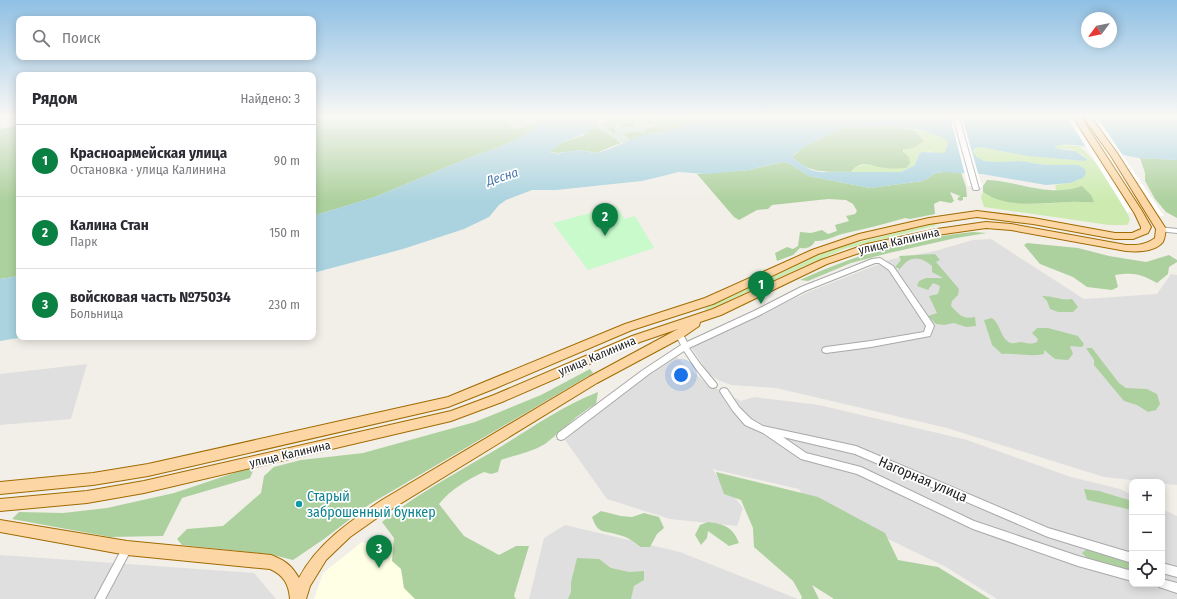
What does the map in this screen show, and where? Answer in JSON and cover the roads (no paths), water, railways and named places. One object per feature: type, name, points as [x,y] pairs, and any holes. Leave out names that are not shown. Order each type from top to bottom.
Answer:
[{"type":"main road","name":"улица Калинина","points":[[0,488],[93,479],[148,470],[448,402],[628,327],[708,301],[828,247],[859,237],[913,224],[977,214],[1013,218],[1115,236],[1127,236],[1142,233],[1145,231],[1146,227],[1141,217],[1095,145]]},
{"type":"main road","points":[[1107,145],[1161,229]]},
{"type":"main road","name":"улица Калинина","points":[[0,505],[87,497],[144,487],[451,416],[498,399],[625,344],[724,310],[792,276],[846,253],[937,232],[986,225],[1011,227],[1095,244],[1140,249],[1151,246],[1159,240],[1161,229]]},
{"type":"main road","points":[[298,599],[306,577],[320,557],[363,520],[386,504],[593,380],[678,334],[702,318]]},
{"type":"main road","points":[[0,526],[126,548],[271,562],[288,572],[296,586],[298,599]]},
{"type":"street","points":[[963,145],[975,188]]},
{"type":"street","points":[[1161,229],[1177,230]]},
{"type":"street","points":[[561,436],[646,372],[684,347],[757,313],[803,289],[874,261],[880,260],[892,268],[930,326],[927,334],[826,350]]},
{"type":"street","points":[[678,334],[684,347],[696,365],[713,385]]},
{"type":"street","name":"Нагорная улица","points":[[724,391],[736,409],[748,422],[762,429],[856,450],[1048,532],[1129,557]]},
{"type":"street","points":[[762,429],[804,456],[858,470],[973,525],[1078,561],[1129,575]]},
{"type":"street","points":[[100,599],[126,548]]},
{"type":"street","points":[[1165,569],[1177,572]]},
{"type":"street","points":[[1165,585],[1177,588]]},
{"type":"water","name":"Десна","points":[[504,145],[559,145],[550,152],[560,153],[580,150],[595,153],[618,145],[808,145],[793,155],[794,159],[811,170],[819,172],[901,172],[915,165],[919,154],[922,152],[945,153],[947,145],[1177,145],[1177,160],[1131,157],[1096,148],[1071,145],[1054,147],[1075,151],[1087,159],[1085,161],[1028,156],[980,147],[974,149],[973,152],[977,157],[984,161],[1020,161],[1046,165],[1078,165],[1085,169],[1086,174],[1083,178],[1070,183],[1046,185],[982,174],[943,172],[936,173],[923,181],[870,188],[809,176],[790,164],[782,162],[749,170],[706,174],[679,172],[642,181],[556,190],[532,190],[506,200],[499,205],[489,217],[464,229],[403,249],[316,272],[316,215],[375,197],[466,159]]},
{"type":"water","points":[[16,276],[16,338],[0,341],[0,279]]},
{"type":"place","name":"Калина Стан","points":[[605,236]]},
{"type":"place","name":"Красноармейская улица","points":[[761,304]]},
{"type":"place","name":"Старый заброшенный бункер","points":[[299,504]]},
{"type":"place","name":"войсковая часть №75034","points":[[379,568]]}]
